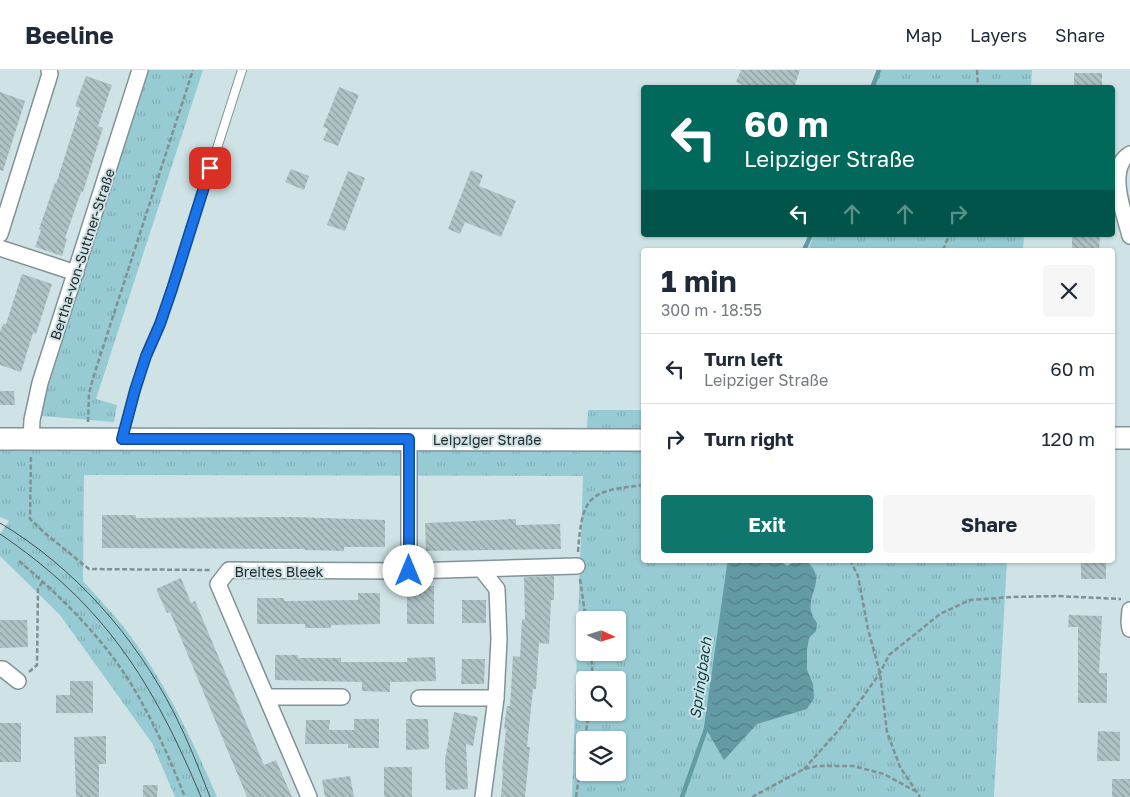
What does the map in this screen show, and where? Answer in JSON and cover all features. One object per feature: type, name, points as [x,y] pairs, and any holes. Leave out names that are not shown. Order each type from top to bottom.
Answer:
[{"type":"street","points":[[0,234],[50,74],[49,70]]},
{"type":"street","name":"Bertha-von-Suttner-Straße","points":[[31,439],[32,420],[40,383],[140,70]]},
{"type":"street","points":[[1126,158],[1118,173],[1117,186],[1130,236]]},
{"type":"street","points":[[0,248],[76,273]]},
{"type":"street","points":[[1115,438],[1130,438]]},
{"type":"street","name":"Leipziger Straße","points":[[0,439],[641,440]]},
{"type":"street","points":[[409,439],[409,571]]},
{"type":"street","name":"Breites Bleek","points":[[309,797],[218,584],[229,570],[409,571],[577,566]]},
{"type":"street","points":[[482,570],[497,588],[499,639],[496,698],[483,797]]},
{"type":"street","points":[[1130,610],[1130,629]]},
{"type":"street","points":[[0,669],[3,669],[18,681]]},
{"type":"street","points":[[267,697],[342,697]]},
{"type":"street","points":[[419,698],[496,698]]},
{"type":"lane","points":[[122,439],[146,356],[172,289],[242,70]]},
{"type":"path","points":[[88,425],[89,394],[93,378],[193,70]]},
{"type":"path","points":[[977,70],[978,85]]},
{"type":"path","points":[[31,439],[30,519],[89,569],[229,570]]},
{"type":"path","points":[[584,611],[577,566],[580,527],[589,500],[602,492],[616,488],[641,485]]},
{"type":"path","points":[[19,561],[43,581],[90,629],[137,693],[162,741],[185,797]]},
{"type":"path","points":[[852,563],[858,576],[868,629],[880,673],[887,732],[900,767],[920,797]]},
{"type":"path","points":[[18,681],[37,664],[38,589],[43,581]]},
{"type":"path","points":[[804,769],[839,730],[880,673],[890,655],[940,614],[970,600],[1039,597],[1130,599]]},
{"type":"path","points":[[576,797],[588,721]]},
{"type":"path","points":[[752,797],[804,769],[818,766],[854,766],[884,774],[916,792]]},
{"type":"green space","points":[[147,70],[203,70],[96,399],[117,405],[114,422],[42,416],[41,409]]},
{"type":"green space","points":[[877,70],[1032,70],[1031,85],[871,85]]},
{"type":"green space","points":[[813,237],[1024,237],[1023,248],[809,248]]},
{"type":"green space","points":[[588,410],[641,410],[641,563],[1007,563],[994,797],[572,797],[576,680],[576,721],[626,721],[626,671],[576,671],[577,661],[626,661],[626,611],[578,611],[583,476],[84,475],[83,581],[121,624],[153,669],[188,732],[217,797],[175,797],[152,743],[60,615],[0,556],[0,534],[9,521],[0,517],[0,431],[586,443]]},
{"type":"water","points":[[730,563],[783,563],[787,566],[792,563],[808,563],[813,568],[816,576],[811,606],[812,614],[817,623],[816,631],[809,638],[807,650],[807,670],[813,684],[814,698],[807,709],[757,724],[724,760],[706,729]]},
{"type":"building","points":[[741,70],[800,70],[795,85],[743,85],[736,82]]},
{"type":"building","points":[[1074,73],[1102,73],[1102,85],[1074,85]]},
{"type":"building","points":[[86,76],[112,85],[98,126],[103,128],[83,192],[81,192],[65,238],[67,239],[62,256],[35,247],[41,230],[39,229],[56,184],[80,108],[75,106]]},
{"type":"building","points":[[339,87],[359,95],[338,146],[323,140],[328,129],[323,127]]},
{"type":"building","points":[[0,92],[25,101],[3,171],[0,170]]},
{"type":"building","points":[[291,169],[309,176],[304,190],[285,182]]},
{"type":"building","points":[[471,170],[483,175],[479,186],[516,201],[501,237],[465,222],[460,234],[448,229]]},
{"type":"building","points":[[348,171],[365,178],[345,231],[327,225]]},
{"type":"building","points":[[1072,237],[1100,237],[1099,248],[1072,248]]},
{"type":"building","points":[[22,274],[52,284],[36,334],[33,333],[21,372],[0,365],[0,332],[3,324],[6,324]]},
{"type":"building","points":[[0,391],[14,391],[15,405],[0,405]]},
{"type":"building","points":[[102,515],[136,515],[136,518],[292,517],[385,520],[385,547],[344,547],[344,551],[305,549],[102,548]]},
{"type":"building","points":[[516,519],[516,525],[560,524],[561,549],[426,551],[425,523]]},
{"type":"building","points":[[1081,563],[1106,563],[1106,579],[1081,579]]},
{"type":"building","points":[[554,576],[554,600],[551,600],[549,644],[539,643],[536,689],[533,689],[527,747],[530,747],[525,797],[501,797],[506,729],[504,728],[507,706],[510,706],[513,656],[520,657],[522,619],[525,620],[524,577]]},
{"type":"building","points":[[181,578],[191,603],[195,601],[264,765],[276,760],[292,797],[247,797],[170,612],[167,613],[156,589]]},
{"type":"building","points":[[407,586],[434,586],[434,624],[407,624]]},
{"type":"building","points":[[358,593],[380,593],[380,624],[331,625],[331,628],[305,628],[305,624],[257,624],[257,598],[284,598],[284,601],[358,600]]},
{"type":"building","points":[[462,600],[486,600],[486,623],[462,623]]},
{"type":"building","points":[[1069,615],[1102,616],[1099,673],[1107,673],[1107,703],[1078,703],[1078,627],[1068,627]]},
{"type":"building","points":[[0,620],[27,620],[28,647],[0,648]]},
{"type":"building","points":[[275,655],[298,655],[298,658],[341,658],[341,662],[407,662],[407,658],[435,657],[436,681],[390,682],[390,692],[362,691],[362,682],[275,680]]},
{"type":"building","points":[[462,659],[485,659],[484,684],[461,684]]},
{"type":"building","points":[[70,681],[93,681],[93,713],[56,713],[56,695],[70,695]]},
{"type":"building","points":[[454,712],[478,717],[473,746],[466,744],[468,789],[446,790],[445,759]]},
{"type":"building","points":[[354,719],[379,719],[379,748],[348,748],[348,744],[305,744],[306,720],[330,720],[329,730],[354,730]]},
{"type":"building","points":[[406,719],[428,719],[429,749],[406,750]]},
{"type":"building","points":[[0,723],[21,723],[21,762],[0,762]]},
{"type":"building","points":[[1098,731],[1120,732],[1120,761],[1097,761]]},
{"type":"building","points":[[106,736],[106,764],[99,764],[99,797],[76,797],[74,737]]},
{"type":"building","points":[[384,767],[412,767],[412,797],[384,797]]},
{"type":"building","points":[[350,776],[354,797],[325,797],[322,780]]},
{"type":"building","points":[[1112,779],[1130,779],[1130,797],[1112,797]]},
{"type":"building","points":[[143,785],[158,785],[157,797],[143,797]]},
{"type":"waterway","name":"Springbach","points":[[873,85],[879,70]]},
{"type":"waterway","name":"Springbach","points":[[805,248],[810,237]]},
{"type":"waterway","name":"Springbach","points":[[682,797],[706,729],[730,563]]},
{"type":"tram line","points":[[0,523],[53,560],[77,582],[100,606],[141,657],[174,713],[189,744],[210,797]]},
{"type":"tram line","points":[[0,534],[37,561],[69,589],[97,618],[122,649],[164,717],[201,797]]},
{"type":"route","points":[[210,168],[172,289],[146,356],[122,439],[409,439],[409,571]]}]
